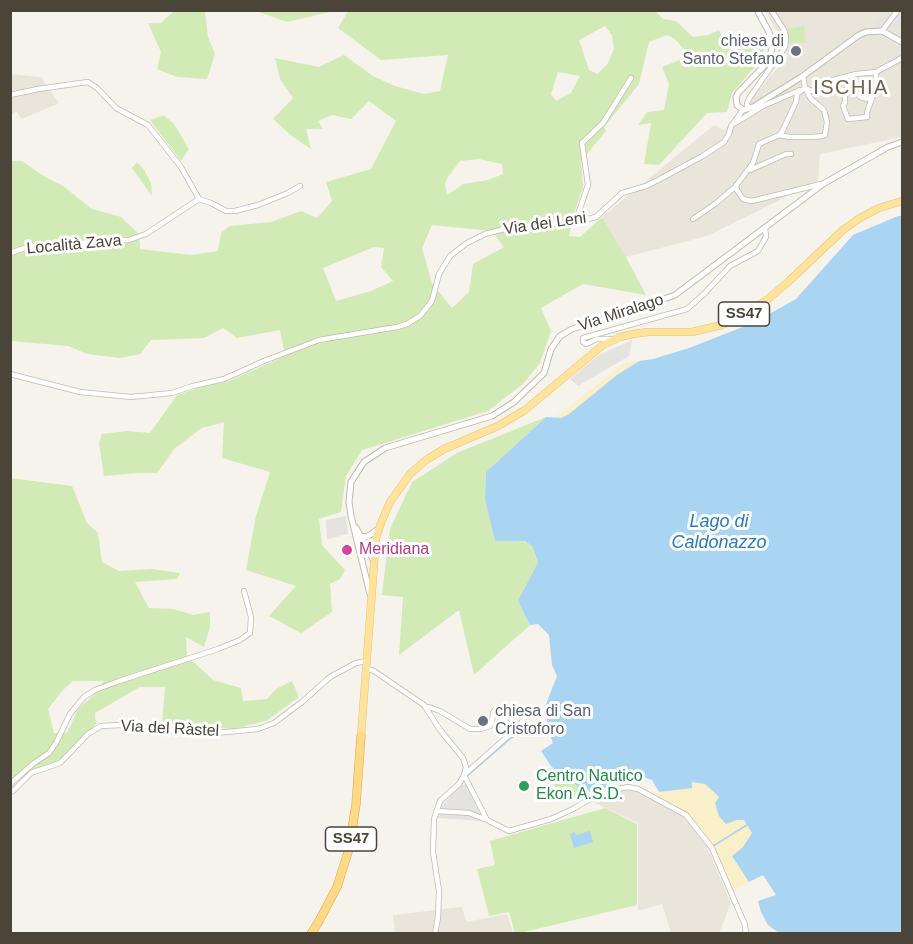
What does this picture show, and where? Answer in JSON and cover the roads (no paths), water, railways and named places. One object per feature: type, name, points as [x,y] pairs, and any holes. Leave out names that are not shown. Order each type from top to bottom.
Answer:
[{"type":"highway","name":"SS47","points":[[311,933],[337,887],[349,849],[356,804],[361,736]]},
{"type":"main road","name":"SS47","points":[[361,736],[376,538],[390,502],[410,474],[426,460],[444,449],[498,426],[525,410],[603,345],[633,334],[692,332],[730,321],[768,299],[843,230],[860,218],[879,208],[903,201]]},
{"type":"street","points":[[757,10],[769,32],[772,48],[765,66],[736,97],[737,105],[746,109],[803,76],[854,38],[866,32],[882,31],[903,42]]},
{"type":"street","name":"Via dei Leni","points":[[10,374],[42,384],[89,393],[131,397],[172,393],[224,379],[320,340],[407,324],[420,316],[432,301],[439,274],[450,256],[466,243],[485,234],[508,228],[596,217],[622,193],[646,186],[714,150],[724,142],[732,126],[746,109],[750,97],[785,46],[784,30],[771,10]]},
{"type":"street","points":[[775,16],[782,10]]},
{"type":"street","points":[[882,31],[898,10]]},
{"type":"street","points":[[732,126],[763,106],[805,88],[812,91],[833,80],[876,72],[903,58]]},
{"type":"street","points":[[844,91],[843,106],[848,119],[867,117],[876,87],[876,72]]},
{"type":"street","points":[[779,135],[790,137],[826,134],[826,115],[811,99],[805,88],[803,76]]},
{"type":"street","points":[[576,220],[588,185],[582,143],[603,123],[631,78]]},
{"type":"street","points":[[10,95],[88,82],[116,108],[148,125],[181,167],[199,199],[226,211],[258,205],[300,186]]},
{"type":"street","points":[[819,87],[854,91],[862,98],[871,99]]},
{"type":"street","points":[[693,219],[715,204],[736,185],[755,159],[759,144],[782,132],[796,102],[797,94],[805,88]]},
{"type":"street","name":"Via Miralago","points":[[351,516],[349,502],[351,482],[364,462],[385,448],[492,416],[514,402],[544,373],[551,349],[560,336],[572,329],[675,296],[823,184],[888,147],[903,142]]},
{"type":"street","points":[[747,171],[786,154],[791,154]]},
{"type":"street","points":[[736,185],[743,199],[752,201],[823,184]]},
{"type":"street","name":"Località Zava","points":[[10,253],[31,246],[129,240],[146,234],[199,199]]},
{"type":"street","points":[[618,339],[597,339],[586,344],[583,342],[583,338],[687,309],[730,266],[758,251],[766,237],[765,228]]},
{"type":"street","points":[[351,516],[374,562],[368,564],[361,559]]},
{"type":"street","points":[[351,516],[371,598]]},
{"type":"street","points":[[360,536],[369,537],[379,528]]},
{"type":"street","points":[[10,784],[49,753],[70,714],[84,697],[119,681],[218,649],[250,633],[251,617],[244,591]]},
{"type":"street","name":"Via del Ràstel","points":[[10,792],[31,773],[60,763],[88,734],[101,726],[122,725],[206,734],[258,729],[274,723],[330,677],[356,663],[367,664]]},
{"type":"street","points":[[367,664],[425,707],[462,758],[466,767],[464,776],[487,819]]},
{"type":"street","points":[[425,707],[440,711],[470,729],[490,726],[493,713],[498,710],[515,733]]},
{"type":"street","points":[[435,933],[439,891],[433,852],[433,828],[440,801],[459,784],[464,776],[515,733],[525,717]]},
{"type":"street","points":[[437,811],[469,813],[487,819],[509,831],[551,819],[588,800],[618,789],[628,787],[638,789],[686,815],[712,848],[746,933]]},
{"type":"water","name":"Lago di Caldonazzo","points":[[902,216],[902,933],[779,933],[768,925],[758,901],[776,895],[763,875],[749,882],[732,856],[743,847],[752,833],[744,820],[726,824],[719,816],[715,803],[719,797],[705,784],[692,782],[692,788],[659,792],[652,780],[637,775],[607,788],[593,791],[580,789],[568,776],[566,769],[555,770],[541,751],[553,743],[548,729],[545,707],[557,676],[552,665],[549,635],[538,624],[530,625],[518,601],[538,562],[532,546],[525,541],[495,541],[485,500],[486,472],[546,417],[561,418],[569,414],[617,375],[639,361],[689,348],[753,323],[796,299],[853,235]]},
{"type":"water","points":[[590,831],[593,842],[574,848],[570,834],[575,832],[576,835]]},
{"type":"waterway","points":[[466,777],[524,729],[538,732],[548,728]]},
{"type":"waterway","points":[[713,846],[747,825]]},
{"type":"place","name":"chiesa di Santo Stefano","points":[[796,51]]},
{"type":"place","name":"Meridiana","points":[[347,550]]},
{"type":"place","name":"chiesa di San Cristoforo","points":[[483,721]]},
{"type":"place","name":"Centro Nautico Ekon A.S.D.","points":[[524,786]]},
{"type":"district","name":"ISCHIA","points":[[851,88]]}]
